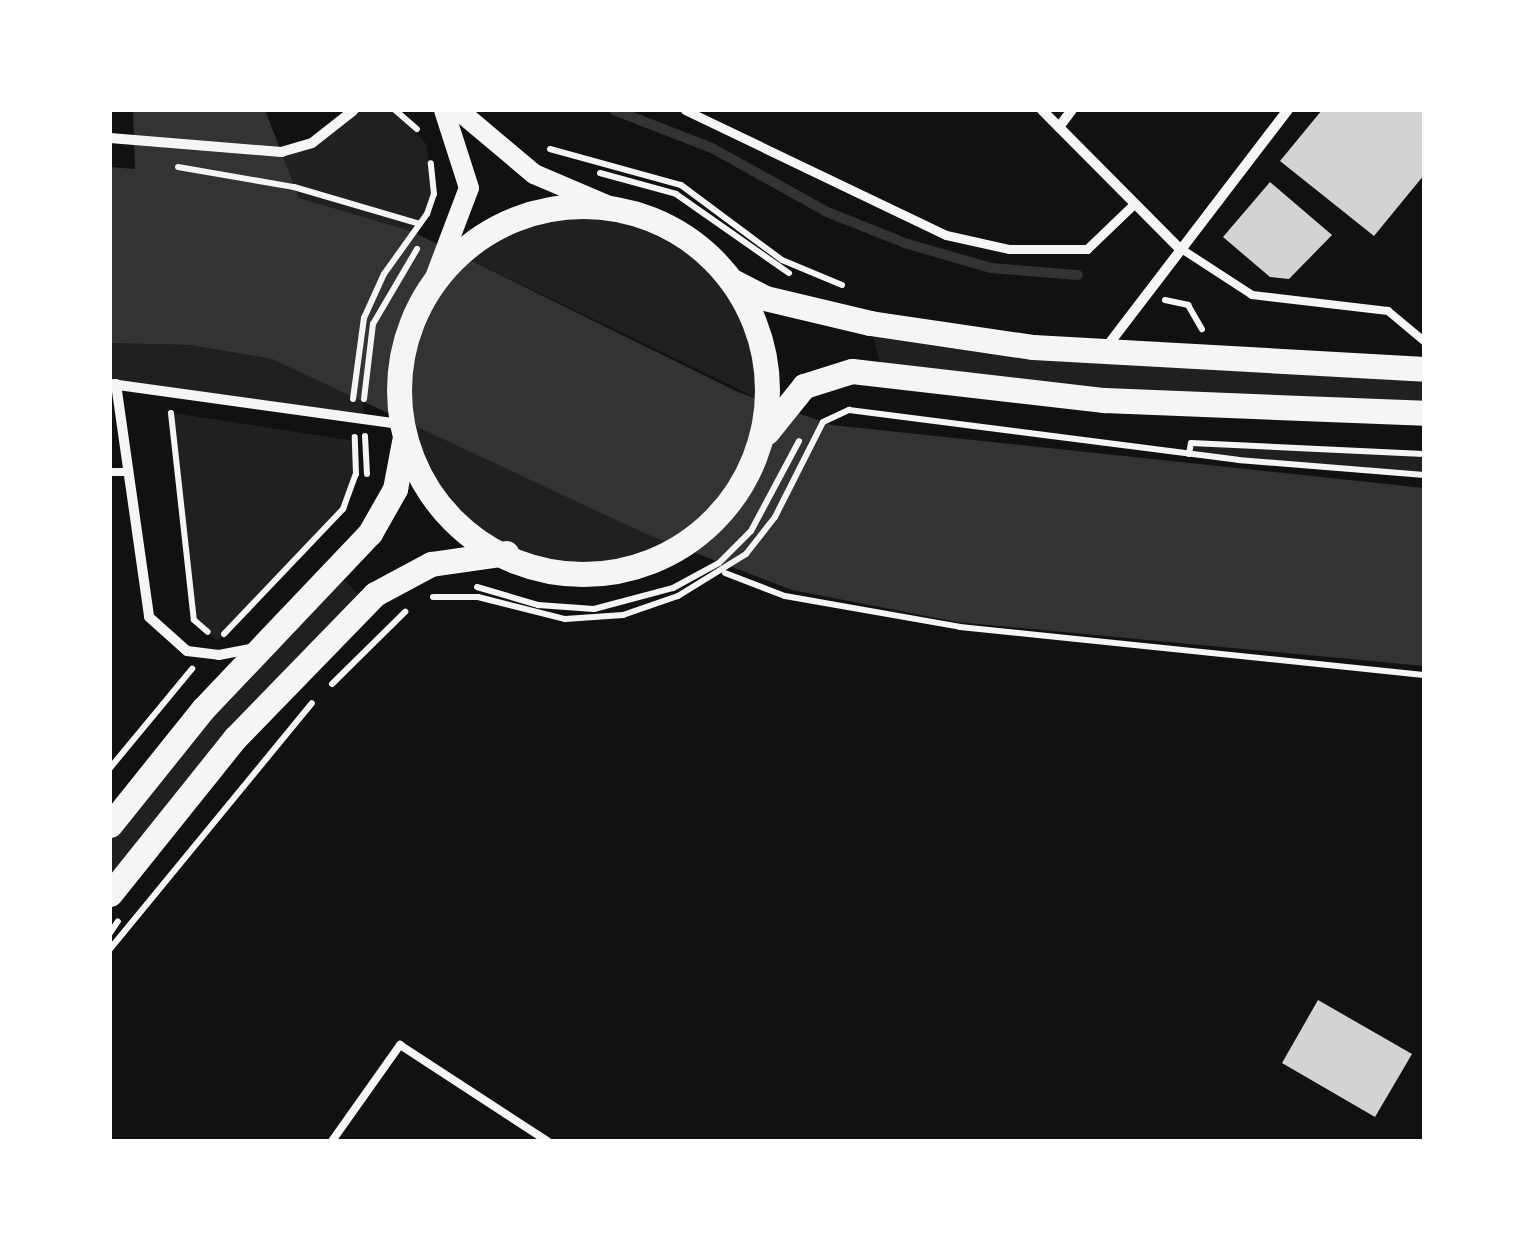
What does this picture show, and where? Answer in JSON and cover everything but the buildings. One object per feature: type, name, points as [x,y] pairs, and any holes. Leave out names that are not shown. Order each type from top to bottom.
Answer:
[{"type":"main road","points":[[110,826],[265,643],[370,533],[396,489],[404,344],[434,280],[454,251],[469,188],[444,110]]},
{"type":"main road","points":[[458,110],[534,174],[680,238],[726,276],[765,298],[870,323],[1102,354],[1424,369]]},
{"type":"main road","points":[[454,251],[529,214],[569,207],[628,214]]},
{"type":"main road","points":[[402,425],[435,498],[467,530],[506,554],[546,568],[596,573],[679,547],[736,495],[774,405],[756,323],[726,276]]},
{"type":"main road","points":[[774,405],[821,377],[866,370],[1104,400],[1424,413]]},
{"type":"main road","points":[[110,894],[236,737],[375,594],[448,558],[506,554]]},
{"type":"street","points":[[110,138],[281,152],[312,144],[354,110]]},
{"type":"street","points":[[685,110],[946,235],[1009,249],[1087,249],[1134,203]]},
{"type":"street","points":[[1042,110],[1178,246]]},
{"type":"street","points":[[1059,128],[1072,110]]},
{"type":"street","points":[[1102,354],[1178,246],[1288,110]]},
{"type":"street","points":[[265,643],[219,655],[172,643],[149,617],[113,384],[402,425]]},
{"type":"lane","points":[[1178,246],[1252,295],[1388,311],[1424,341]]},
{"type":"lane","points":[[110,472],[127,472]]},
{"type":"lane","points":[[332,1141],[400,1045],[547,1141]]},
{"type":"path","points":[[395,110],[418,130],[426,144]]},
{"type":"path","points":[[536,141],[681,185],[771,253],[850,294],[766,262],[676,194],[636,178],[582,170]]},
{"type":"path","points":[[364,488],[359,418],[352,394],[364,318],[384,274],[414,233],[434,194],[429,155]]},
{"type":"path","points":[[170,166],[294,186],[420,224]]},
{"type":"path","points":[[310,545],[350,496],[374,324],[420,245]]},
{"type":"path","points":[[110,949],[262,758],[417,603],[464,594],[535,614],[594,618],[650,607],[724,573],[775,517],[823,422],[849,410],[1188,454],[1424,476]]},
{"type":"path","points":[[186,415],[167,412],[194,620],[218,641]]},
{"type":"path","points":[[430,588],[470,585],[538,605],[594,609],[648,598],[719,563],[764,512],[814,419]]},
{"type":"path","points":[[336,438],[356,440]]},
{"type":"path","points":[[1188,454],[1191,443],[1424,454]]},
{"type":"path","points":[[114,778],[361,499]]},
{"type":"path","points":[[724,573],[785,596],[960,627],[1424,675]]},
{"type":"path","points":[[383,620],[400,602]]},
{"type":"shaded area","points":[[133,110],[265,110],[299,198],[411,231],[738,392],[832,425],[1424,488],[1424,666],[957,622],[792,590],[646,534],[272,359],[190,345],[110,343],[110,167],[135,169]]},
{"type":"shaded area","points":[[354,110],[395,110],[426,144],[434,194],[415,233],[299,198],[281,152],[297,149]]},
{"type":"shaded area","points":[[569,207],[646,219],[726,276],[756,323],[767,403],[458,254],[510,221]]},
{"type":"shaded area","points":[[870,323],[1424,369],[1424,413],[882,372]]},
{"type":"shaded area","points":[[110,343],[190,345],[272,359],[363,398],[364,418],[110,383]]},
{"type":"shaded area","points":[[167,412],[355,441],[350,496],[218,641],[194,620]]},
{"type":"shaded area","points":[[400,415],[679,547],[596,573],[546,568],[506,553],[467,530],[435,498],[412,459]]},
{"type":"shaded area","points":[[1191,443],[1424,454],[1424,475],[1189,454]]},
{"type":"shaded area","points":[[336,572],[366,602],[110,894],[110,825]]},
{"type":"waterway","points":[[614,110],[712,148],[827,212],[908,244],[991,268],[1078,275]]}]
